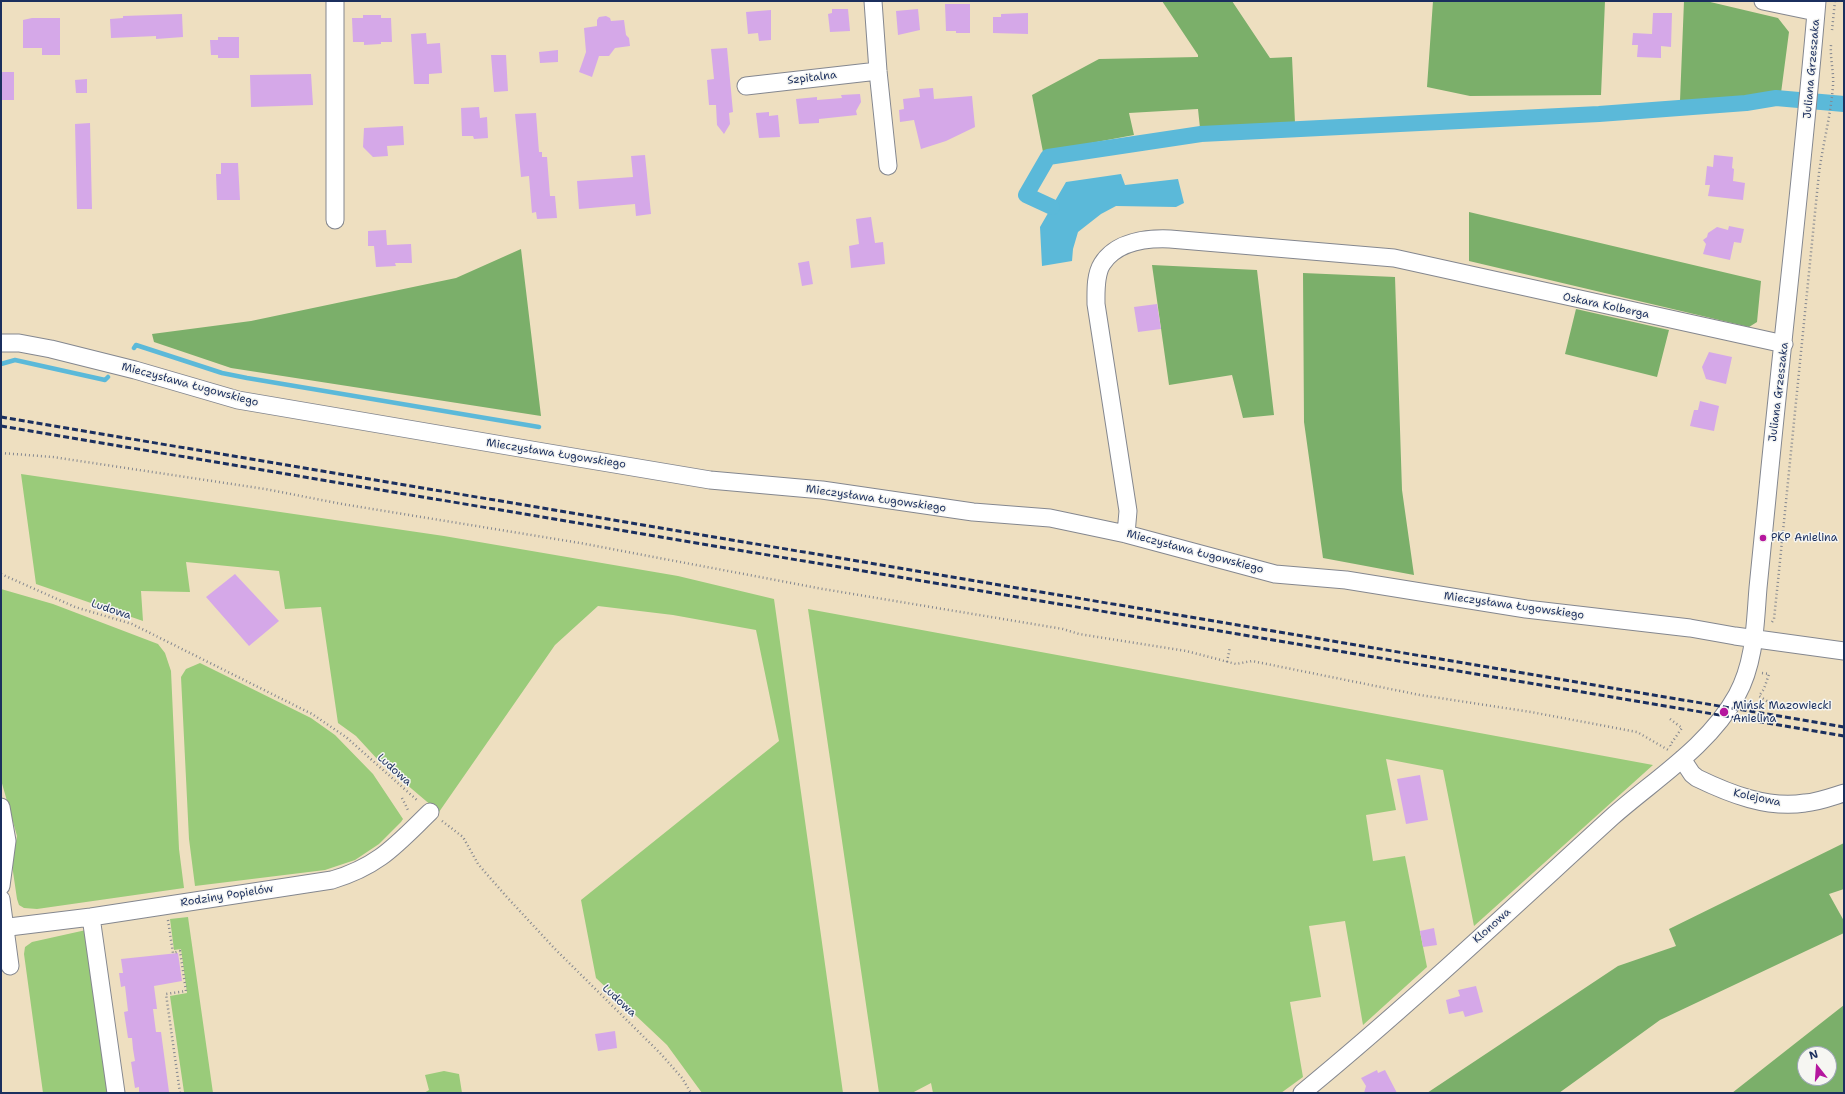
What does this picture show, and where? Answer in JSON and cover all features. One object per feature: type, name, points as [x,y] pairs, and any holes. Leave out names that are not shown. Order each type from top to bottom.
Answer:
[{"type":"street","points":[[335,1],[335,220]]},
{"type":"street","points":[[873,1],[878,71],[888,166]]},
{"type":"street","points":[[1764,1],[1817,6]]},
{"type":"street","name":"Juliana Grzeszaka","points":[[1682,759],[1727,712],[1746,677],[1754,639],[1767,497],[1808,114],[1817,6]]},
{"type":"street","name":"Szpitalna","points":[[746,86],[878,71]]},
{"type":"street","name":"Oskara Kolberga","points":[[1126,534],[1128,511],[1096,304],[1097,280],[1101,265],[1111,254],[1125,245],[1139,240],[1155,239],[1394,258],[1428,264],[1478,278],[1784,344]]},
{"type":"street","name":"Mieczysława Ługowskiego","points":[[1,343],[36,346],[135,370],[238,400],[710,480],[822,490],[973,512],[1050,518],[1126,534],[1275,574],[1346,580],[1526,609],[1690,628],[1754,639],[1844,651]]},
{"type":"street","name":"Kolejowa","points":[[1682,759],[1692,774],[1698,778],[1738,795],[1761,801],[1782,804],[1804,804],[1844,793]]},
{"type":"street","name":"Klonowa","points":[[1302,1093],[1393,1015],[1636,796],[1682,759]]},
{"type":"street","points":[[1,807],[7,841],[1,886]]},
{"type":"street","name":"Rodziny Popielów","points":[[3,928],[91,917],[332,880],[348,875],[382,858],[430,812]]},
{"type":"street","points":[[1,899],[3,928],[10,966]]},
{"type":"street","points":[[91,917],[116,1093]]},
{"type":"path","points":[[1832,32],[1836,1]]},
{"type":"path","points":[[1768,625],[1774,619],[1813,223],[1822,150],[1833,90],[1831,41]]},
{"type":"path","points":[[1,453],[24,453],[265,489],[342,504],[580,543],[823,589],[1062,629],[1079,634],[1186,651],[1236,664],[1252,661],[1420,695],[1531,712],[1637,732],[1672,752],[1670,744],[1682,728],[1670,719]]},
{"type":"path","name":"Ludowa","points":[[1,574],[75,607],[132,624],[312,714],[346,737],[430,812],[463,837],[478,864],[500,890],[555,949],[660,1053],[682,1078],[691,1093]]},
{"type":"path","points":[[1227,662],[1230,647]]},
{"type":"path","points":[[1760,672],[1768,674],[1764,689],[1759,696],[1770,702]]},
{"type":"path","points":[[168,916],[173,953],[180,951],[186,992],[166,994],[180,1093]]},
{"type":"green space","points":[[1162,1],[1232,1],[1270,58],[1292,57],[1295,123],[1200,128],[1198,109],[1129,113],[1134,135],[1043,152],[1032,95],[1099,59],[1198,57]]},
{"type":"green space","points":[[1433,1],[1605,1],[1601,95],[1470,96],[1427,87]]},
{"type":"green space","points":[[1684,1],[1706,1],[1778,18],[1789,32],[1781,93],[1680,101]]},
{"type":"green space","points":[[1469,212],[1761,281],[1757,322],[1749,327],[1469,261]]},
{"type":"green space","points":[[521,249],[541,416],[231,368],[154,342],[152,334],[251,321],[456,278]]},
{"type":"green space","points":[[1152,265],[1257,270],[1274,415],[1243,418],[1232,375],[1169,385]]},
{"type":"green space","points":[[1303,273],[1395,277],[1402,490],[1414,575],[1323,558],[1304,422]]},
{"type":"green space","points":[[1576,309],[1669,330],[1657,377],[1565,354]]},
{"type":"green space","points":[[21,474],[444,536],[678,576],[774,599],[843,1093],[702,1093],[667,1045],[596,978],[581,900],[779,741],[756,630],[673,615],[598,606],[555,645],[439,812],[379,761],[356,736],[338,723],[321,607],[285,609],[279,571],[186,562],[190,592],[141,591],[143,621],[36,584]]},
{"type":"green space","points":[[1,589],[53,604],[158,644],[165,653],[171,671],[179,849],[184,888],[37,909],[24,908],[19,905],[12,865],[17,836],[1,780]]},
{"type":"green space","points":[[808,609],[1653,765],[1474,926],[1443,770],[1386,759],[1396,810],[1366,815],[1373,861],[1405,856],[1427,967],[1363,1025],[1345,921],[1309,926],[1321,997],[1290,1002],[1303,1077],[1281,1093],[933,1093],[931,1083],[912,1093],[879,1093]]},
{"type":"green space","points":[[200,663],[311,718],[335,735],[373,774],[403,819],[401,822],[379,844],[355,860],[325,870],[195,886],[189,839],[181,677],[186,669]]},
{"type":"green space","points":[[1844,843],[1844,889],[1829,894],[1844,921],[1844,933],[1660,1020],[1559,1093],[1427,1093],[1618,966],[1676,946],[1669,929]]},
{"type":"green space","points":[[188,917],[213,1093],[182,1093],[184,1092],[170,996],[187,993],[181,949],[174,950],[170,919]]},
{"type":"green space","points":[[86,930],[110,1093],[43,1093],[24,954],[25,947],[32,942]]},
{"type":"green space","points":[[1844,1005],[1844,1093],[1732,1093]]},
{"type":"green space","points":[[444,1071],[459,1074],[462,1093],[424,1093],[429,1090],[425,1075]]},
{"type":"water","points":[[1121,174],[1125,185],[1178,179],[1184,203],[1176,207],[1116,206],[1101,214],[1078,232],[1073,249],[1072,261],[1042,266],[1040,227],[1066,182]]},
{"type":"building","points":[[945,4],[970,4],[970,33],[946,31]]},
{"type":"building","points":[[832,9],[848,9],[850,31],[830,32],[828,14],[832,13]]},
{"type":"building","points":[[918,9],[920,30],[898,35],[896,11]]},
{"type":"building","points":[[771,10],[771,40],[759,41],[758,33],[748,34],[746,12]]},
{"type":"building","points":[[1028,13],[1028,34],[993,33],[993,17],[1001,17],[1001,14]]},
{"type":"building","points":[[1653,13],[1672,13],[1671,47],[1661,46],[1661,58],[1637,57],[1638,45],[1632,45],[1633,33],[1652,34]]},
{"type":"building","points":[[182,14],[183,37],[156,39],[156,36],[111,38],[110,19],[123,18],[123,16]]},
{"type":"building","points":[[363,15],[381,15],[381,18],[391,18],[392,42],[364,45],[364,42],[353,42],[352,18],[363,18]]},
{"type":"building","points":[[606,16],[610,18],[611,21],[624,20],[626,35],[629,38],[630,46],[615,48],[609,56],[599,56],[592,77],[579,72],[586,52],[584,28],[597,26],[597,20],[599,17]]},
{"type":"building","points":[[32,18],[60,18],[60,55],[42,55],[42,48],[23,48],[23,20]]},
{"type":"building","points":[[426,33],[427,44],[440,43],[442,73],[429,74],[429,84],[414,84],[411,34]]},
{"type":"building","points":[[218,37],[239,37],[239,58],[218,58],[218,55],[211,55],[210,40],[218,40]]},
{"type":"building","points":[[727,48],[733,112],[729,113],[730,124],[724,134],[717,125],[716,105],[709,105],[707,80],[714,79],[711,49]]},
{"type":"building","points":[[558,50],[558,62],[540,63],[539,52]]},
{"type":"building","points":[[491,55],[506,55],[508,91],[494,92]]},
{"type":"building","points":[[2,72],[14,72],[14,100],[2,100]]},
{"type":"building","points":[[311,74],[313,105],[251,107],[250,75]]},
{"type":"building","points":[[87,79],[87,93],[76,93],[75,80]]},
{"type":"building","points":[[933,88],[934,99],[972,96],[975,127],[946,141],[921,149],[914,120],[900,122],[899,110],[904,109],[903,99],[920,97],[919,89]]},
{"type":"building","points":[[860,94],[861,102],[856,111],[857,115],[819,119],[819,123],[799,124],[796,99],[817,97],[817,100],[842,98],[841,95]]},
{"type":"building","points":[[479,107],[480,118],[487,117],[488,138],[474,139],[473,136],[462,136],[461,108]]},
{"type":"building","points":[[769,112],[769,116],[778,115],[780,137],[759,138],[756,113]]},
{"type":"building","points":[[536,113],[539,152],[542,152],[542,157],[547,157],[550,196],[555,196],[557,218],[537,219],[536,212],[532,213],[529,176],[521,177],[515,114]]},
{"type":"building","points":[[90,123],[92,209],[77,209],[75,124]]},
{"type":"building","points":[[403,126],[404,145],[387,146],[388,156],[373,157],[363,147],[364,128]]},
{"type":"building","points":[[645,155],[651,214],[636,216],[635,204],[579,209],[577,181],[633,177],[631,156]]},
{"type":"building","points":[[1714,155],[1733,157],[1733,181],[1745,183],[1743,200],[1708,196],[1710,185],[1705,185],[1707,166],[1713,167]]},
{"type":"building","points":[[221,163],[238,163],[240,200],[217,200],[216,174],[221,174]]},
{"type":"building","points":[[871,217],[875,243],[883,242],[885,264],[851,268],[849,246],[859,244],[856,219]]},
{"type":"building","points":[[1729,226],[1744,229],[1741,243],[1734,242],[1730,260],[1703,254],[1706,244],[1703,240],[1707,237],[1708,233],[1717,227],[1728,230]]},
{"type":"building","points":[[386,230],[387,245],[411,244],[412,263],[395,263],[396,266],[376,267],[374,246],[368,246],[368,231]]},
{"type":"building","points":[[809,261],[813,284],[802,286],[798,263]]},
{"type":"building","points":[[1157,304],[1161,329],[1138,332],[1134,307]]},
{"type":"building","points":[[1709,352],[1732,357],[1726,384],[1706,379],[1702,367]]},
{"type":"building","points":[[1700,401],[1719,406],[1714,431],[1690,426],[1694,410],[1698,410]]},
{"type":"building","points":[[235,574],[279,621],[249,646],[206,597]]},
{"type":"building","points":[[1420,775],[1428,820],[1406,824],[1397,779]]},
{"type":"building","points":[[1434,928],[1437,945],[1423,947],[1420,931]]},
{"type":"building","points":[[178,953],[182,981],[154,986],[157,1009],[153,1009],[156,1032],[161,1032],[169,1092],[139,1093],[139,1087],[135,1088],[131,1062],[135,1061],[132,1038],[128,1038],[124,1012],[128,1011],[125,986],[121,987],[119,973],[123,973],[121,959]]},
{"type":"building","points":[[1476,986],[1483,1012],[1465,1017],[1463,1011],[1449,1014],[1446,1000],[1460,996],[1458,990]]},
{"type":"building","points":[[615,1031],[617,1048],[598,1051],[595,1034]]},
{"type":"building","points":[[1377,1070],[1378,1073],[1385,1070],[1397,1093],[1364,1093],[1366,1086],[1361,1078]]},
{"type":"waterway","points":[[1052,207],[1026,195],[1048,157],[1201,134],[1599,114],[1746,103],[1776,98],[1844,104]]},
{"type":"waterway","points":[[134,348],[136,345],[222,373],[247,378],[539,427]]},
{"type":"waterway","points":[[1,364],[15,360],[105,380],[108,377]]},
{"type":"railway","points":[[1,417],[1844,727]]},
{"type":"railway","points":[[1,426],[1844,736]]},
{"type":"place","name":"PKP Anielina","points":[[1763,538]]},
{"type":"place","name":"Mińsk Mazowiecki Anielina","points":[[1724,712]]}]
